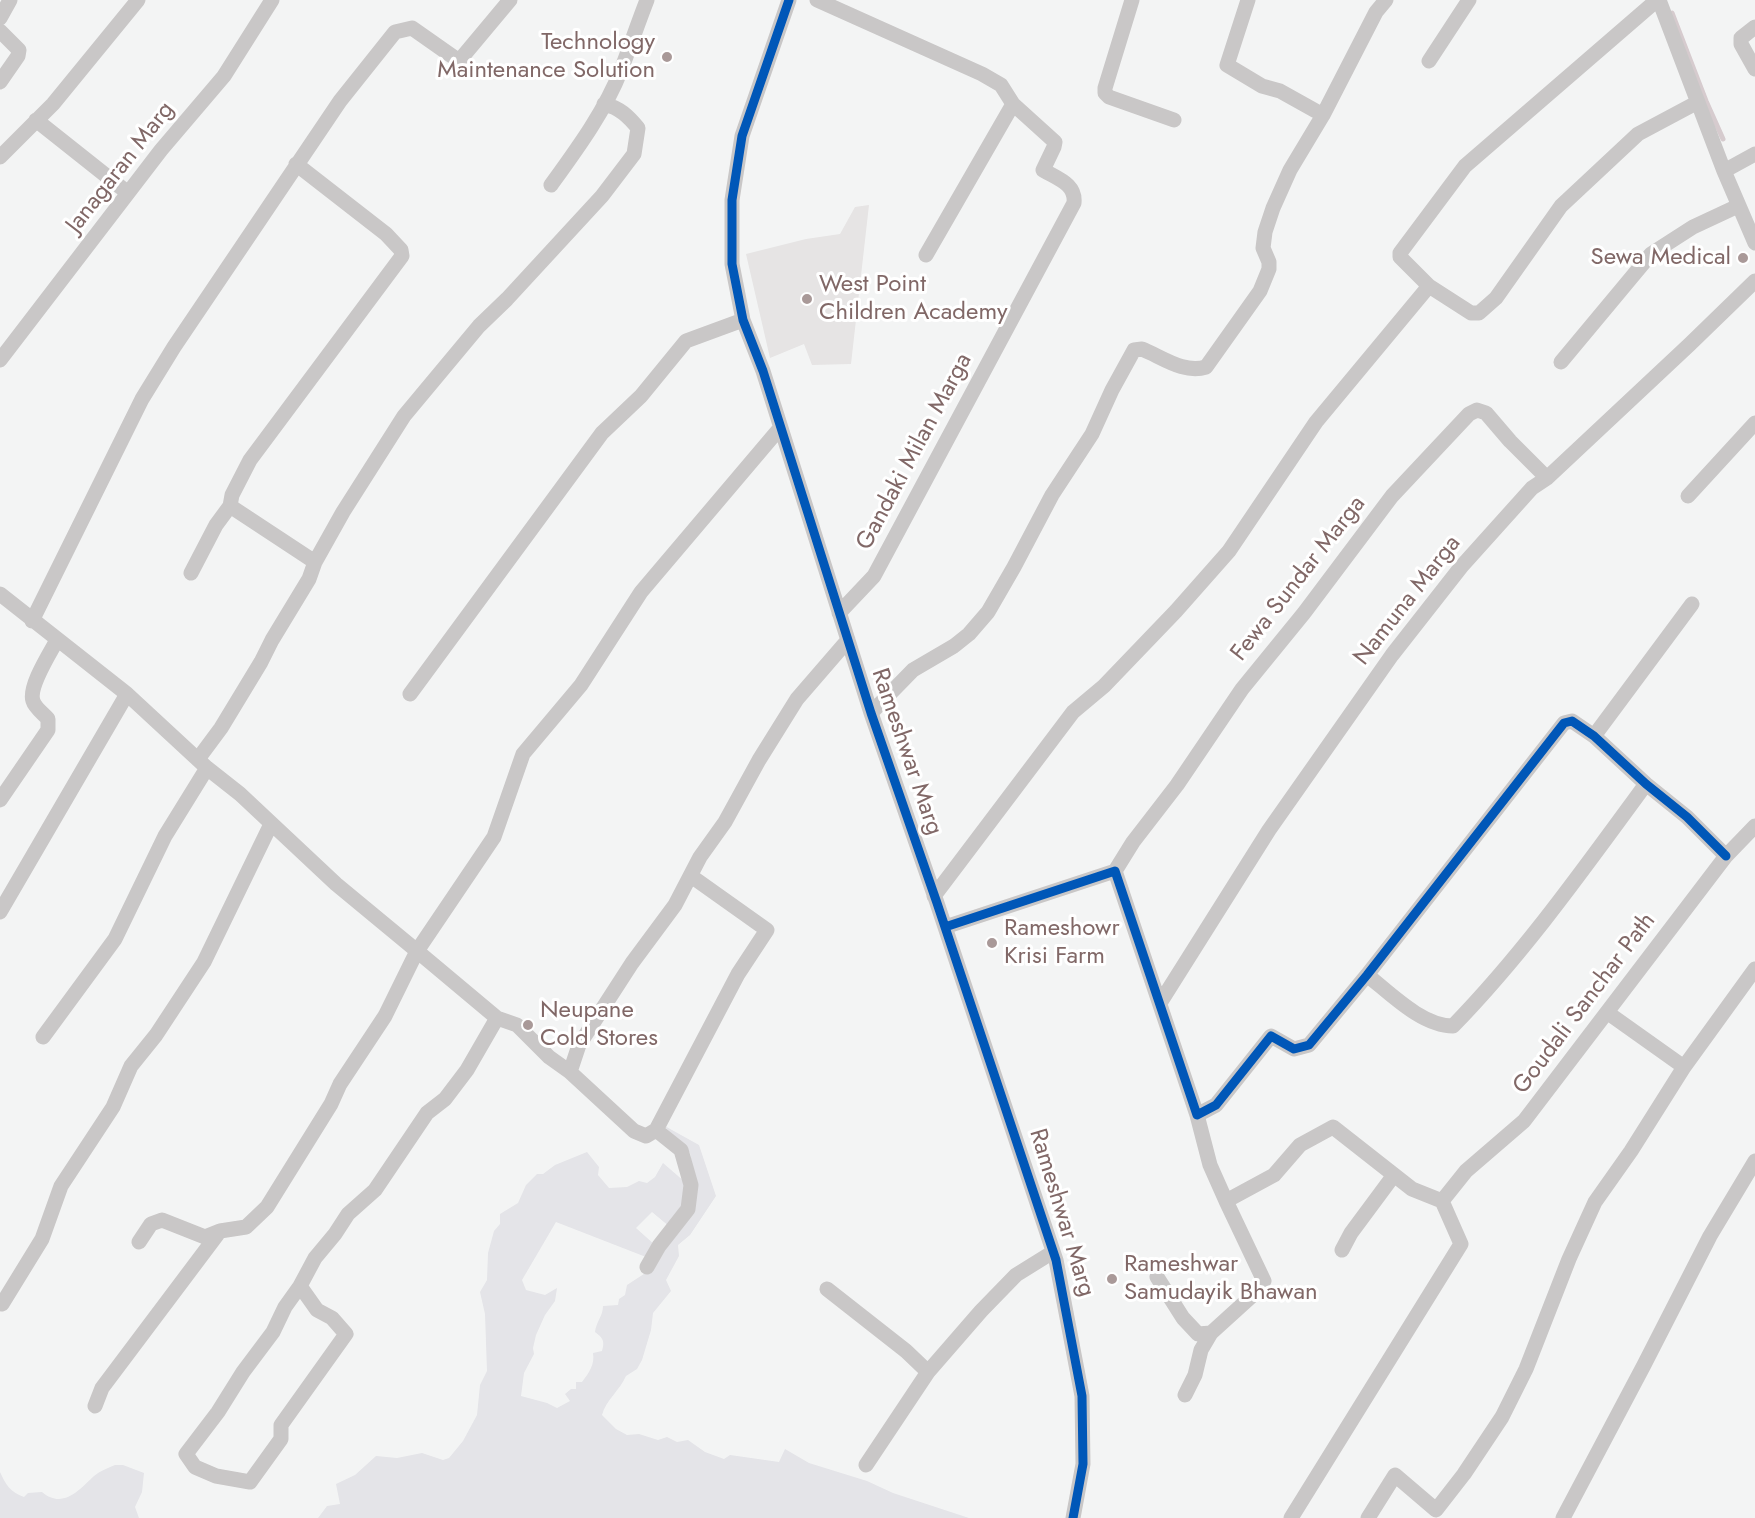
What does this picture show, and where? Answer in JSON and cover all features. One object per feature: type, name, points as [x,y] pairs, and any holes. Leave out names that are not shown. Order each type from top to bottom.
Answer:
[{"type":"street","points":[[0,18],[10,0]]},
{"type":"street","points":[[0,158],[67,88],[138,0]]},
{"type":"street","name":"Janagaran Marg","points":[[0,360],[161,150],[224,76],[272,0]]},
{"type":"street","points":[[32,621],[142,399],[174,346],[340,101],[395,32],[412,28],[459,61],[510,0]]},
{"type":"street","points":[[551,184],[583,140],[604,104],[621,71],[647,0]]},
{"type":"street","name":"Rameshwar Marg","points":[[789,0],[742,136],[732,200],[732,264],[743,320],[763,371],[871,713],[1053,1252],[1070,1324],[1082,1396],[1083,1464],[1072,1518]]},
{"type":"street","name":"Gandaki Milan Marga","points":[[817,0],[982,74],[1001,85],[1013,104],[1055,142],[1043,170],[1072,188],[1075,195],[1074,203],[874,576],[839,613]]},
{"type":"street","points":[[1132,0],[1105,93],[1109,98],[1174,120]]},
{"type":"street","points":[[1248,0],[1229,56],[1228,67],[1262,86],[1280,91],[1323,115]]},
{"type":"street","points":[[871,713],[913,670],[954,646],[969,634],[988,612],[1052,495],[1092,434],[1134,350],[1142,349],[1185,368],[1197,370],[1206,367],[1260,291],[1269,269],[1269,262],[1263,248],[1265,232],[1273,208],[1290,170],[1323,115],[1377,12],[1386,0]]},
{"type":"street","points":[[1429,61],[1468,0]]},
{"type":"street","points":[[1698,102],[1638,134],[1561,206],[1496,298],[1479,314],[1471,313],[1429,286],[1401,257],[1400,253],[1466,166],[1658,0],[1698,102],[1724,171],[1755,243]]},
{"type":"street","points":[[1755,27],[1741,38],[1741,44],[1755,69]]},
{"type":"street","points":[[0,31],[19,50],[18,56],[0,82]]},
{"type":"street","points":[[43,1037],[115,939],[221,728],[309,579],[315,562],[354,494],[404,416],[478,326],[507,299],[594,204],[634,154],[638,128],[626,114],[604,104]]},
{"type":"street","points":[[926,255],[1013,104]]},
{"type":"street","points":[[36,120],[128,193]]},
{"type":"street","points":[[1724,171],[1755,154]]},
{"type":"street","points":[[190,573],[216,525],[230,506],[232,495],[250,460],[402,256],[402,250],[386,234],[296,164]]},
{"type":"street","points":[[1561,362],[1651,254],[1693,226],[1738,206]]},
{"type":"street","name":"Namuna Marga","points":[[1160,1003],[1269,830],[1298,792],[1392,655],[1461,567],[1532,488],[1547,478],[1755,280]]},
{"type":"street","points":[[934,896],[1073,712],[1104,686],[1176,611],[1229,551],[1316,422],[1429,286]]},
{"type":"street","points":[[410,693],[602,433],[641,396],[686,342],[743,320]]},
{"type":"street","name":"Fewa Sundar Marga","points":[[1115,871],[1133,842],[1177,785],[1242,689],[1304,613],[1392,496],[1468,414],[1477,410],[1486,412],[1547,478]]},
{"type":"street","points":[[1688,496],[1755,423]]},
{"type":"street","points":[[139,1242],[151,1224],[162,1220],[205,1237],[246,1227],[267,1206],[331,1104],[340,1084],[385,1016],[417,951],[494,837],[523,754],[581,685],[641,592],[780,428]]},
{"type":"street","points":[[230,506],[315,562]]},
{"type":"street","points":[[0,594],[127,694],[240,794],[336,884],[497,1018],[517,1025],[549,1057],[570,1072],[634,1131],[646,1136],[656,1130],[738,974],[767,930],[692,876]]},
{"type":"street","points":[[1594,735],[1692,604]]},
{"type":"street","points":[[0,800],[47,733],[48,719],[35,705],[32,696],[35,684],[57,640]]},
{"type":"street","points":[[570,1072],[579,1046],[632,963],[670,912],[692,876],[700,857],[729,816],[759,760],[797,699],[848,640]]},
{"type":"street","points":[[0,912],[127,694]]},
{"type":"street","points":[[1197,1115],[1216,1105],[1271,1036],[1294,1049],[1309,1045],[1367,975],[1564,723],[1572,721],[1594,735],[1646,784],[1687,817],[1726,856]]},
{"type":"street","points":[[1367,975],[1425,1020],[1442,1026],[1453,1026],[1487,991],[1568,890],[1646,784]]},
{"type":"street","points":[[2,1304],[42,1239],[61,1186],[113,1107],[131,1066],[156,1035],[204,962],[271,824]]},
{"type":"street","name":"Goudali Sanchar Path","points":[[1442,1201],[1466,1171],[1524,1121],[1726,856],[1755,826]]},
{"type":"street","points":[[945,927],[1115,871],[1197,1115],[1210,1165],[1264,1281],[1254,1294],[1211,1333],[1201,1350],[1195,1375],[1185,1395]]},
{"type":"street","points":[[1368,1518],[1395,1475],[1436,1510],[1464,1474],[1502,1417],[1526,1369],[1569,1259],[1595,1202],[1631,1151],[1684,1067],[1755,969]]},
{"type":"street","points":[[1608,1012],[1684,1067]]},
{"type":"street","points":[[300,1286],[317,1310],[332,1318],[345,1334],[281,1425],[281,1439],[250,1482],[216,1476],[195,1467],[186,1454],[273,1332],[285,1307],[300,1286],[315,1258],[348,1214],[375,1190],[427,1113],[445,1099],[467,1070],[497,1018]]},
{"type":"street","points":[[1226,1201],[1274,1175],[1300,1145],[1333,1127],[1412,1189],[1442,1201],[1461,1244],[1291,1518]]},
{"type":"street","points":[[648,1267],[659,1246],[688,1209],[691,1185],[681,1150],[656,1130]]},
{"type":"street","points":[[1563,1518],[1710,1236],[1755,1161]]},
{"type":"street","points":[[1342,1250],[1394,1175]]},
{"type":"street","points":[[95,1406],[102,1388],[220,1232]]},
{"type":"street","points":[[866,1465],[928,1372],[981,1311],[1016,1275],[1053,1252]]},
{"type":"street","points":[[1157,1277],[1183,1318],[1198,1334],[1211,1333]]},
{"type":"street","points":[[826,1289],[928,1372]]},
{"type":"shaded area","name":"West Point Children Academy","points":[[869,205],[851,364],[812,365],[804,344],[770,358],[746,254],[806,239],[840,234],[855,207]]},
{"type":"shaded area","points":[[663,1125],[699,1145],[716,1196],[690,1235],[678,1245],[679,1256],[666,1280],[671,1291],[653,1313],[651,1330],[642,1360],[637,1369],[626,1376],[602,1415],[616,1429],[627,1435],[639,1434],[658,1440],[667,1437],[677,1442],[688,1440],[705,1452],[724,1459],[730,1455],[779,1462],[785,1449],[809,1463],[867,1481],[893,1493],[969,1518],[318,1518],[327,1506],[340,1504],[336,1484],[355,1475],[376,1456],[397,1458],[422,1453],[443,1460],[449,1458],[463,1441],[477,1415],[480,1385],[487,1371],[485,1314],[480,1292],[487,1280],[488,1253],[494,1231],[500,1224],[500,1214],[518,1203],[526,1185],[537,1174],[543,1174],[555,1165],[587,1152],[599,1167],[598,1175],[609,1188],[627,1187],[639,1181],[647,1183],[655,1177],[663,1163],[685,1182],[687,1195],[670,1227],[652,1212],[636,1228],[655,1245],[646,1257],[556,1222],[522,1280],[526,1290],[545,1295],[557,1288],[555,1301],[545,1315],[536,1335],[534,1354],[524,1373],[521,1396],[557,1408],[570,1401],[565,1394],[571,1389],[576,1389],[576,1382],[582,1382],[587,1375],[592,1365],[593,1353],[602,1351],[603,1340],[595,1332],[603,1306],[618,1305],[619,1299],[625,1295],[627,1285],[650,1270],[696,1188],[690,1153]]},
{"type":"shaded area","points":[[115,1465],[123,1465],[144,1473],[142,1492],[135,1507],[139,1518],[0,1518],[0,1472],[9,1488],[19,1495],[24,1497],[28,1493],[42,1492],[57,1499],[71,1496],[96,1474]]},
{"type":"waterway","points":[[1672,13],[1723,139]]},
{"type":"cycle path","points":[[789,0],[742,136],[732,200],[732,264],[743,320],[763,371],[871,713],[1056,1260],[1082,1396],[1083,1464],[1073,1518]]},
{"type":"cycle path","points":[[945,927],[1115,871],[1197,1115],[1216,1105],[1271,1036],[1294,1049],[1309,1045],[1367,975],[1564,723],[1572,721],[1594,736],[1646,784],[1687,817],[1726,856]]},
{"type":"place","name":"Technology Maintenance Solution","points":[[667,57]]},
{"type":"place","name":"Sewa Medical","points":[[1743,258]]},
{"type":"place","name":"West Point Children Academy","points":[[807,299]]},
{"type":"place","name":"Rameshowr Krisi Farm","points":[[992,943]]},
{"type":"place","name":"Neupane Cold Stores","points":[[528,1025]]},
{"type":"place","name":"Rameshwar Samudayik Bhawan","points":[[1112,1279]]}]
